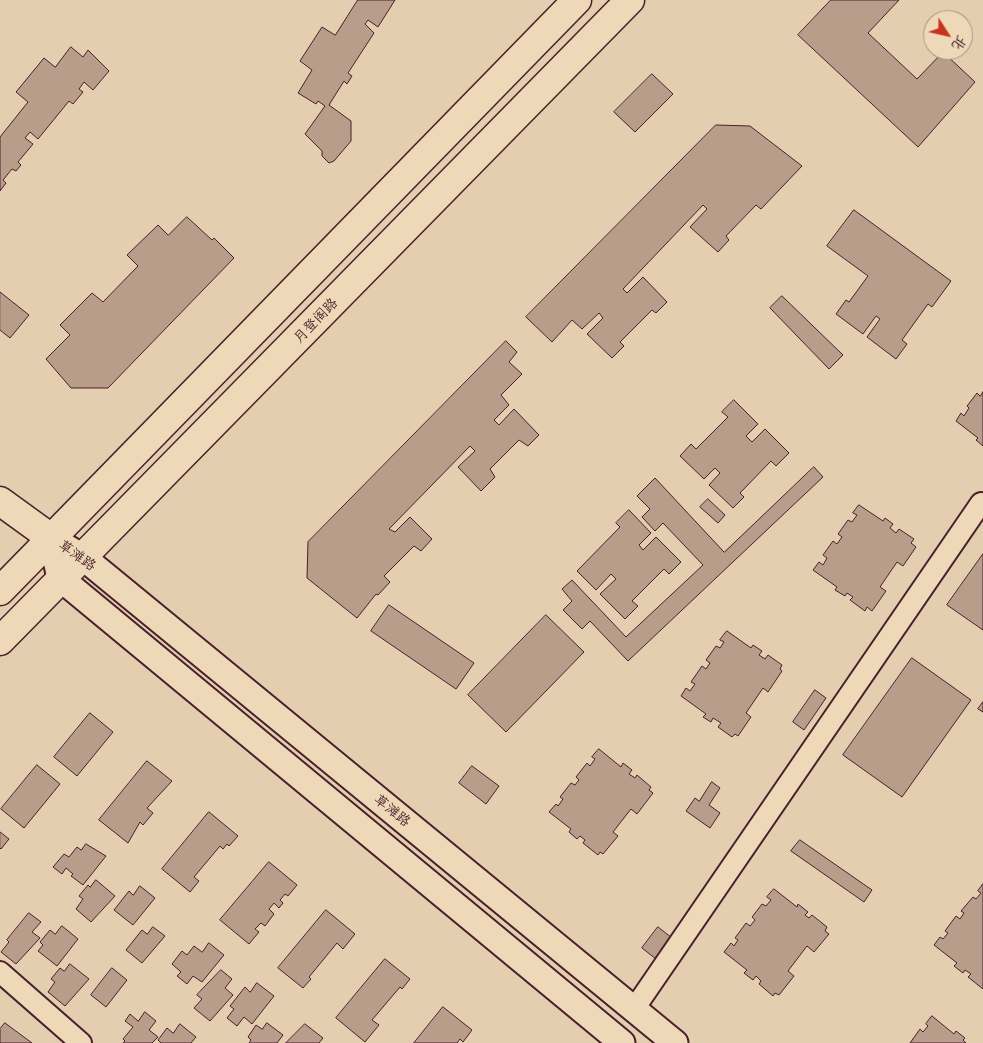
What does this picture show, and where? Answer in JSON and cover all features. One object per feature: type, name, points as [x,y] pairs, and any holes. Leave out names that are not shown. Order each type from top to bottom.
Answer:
[{"type":"main road","points":[[0,591],[577,0]]},
{"type":"main road","name":"月登阁路","points":[[0,641],[60,578],[84,558],[630,0]]},
{"type":"main road","points":[[0,501],[52,538]]},
{"type":"street","points":[[634,1009],[981,503]]},
{"type":"street","name":"草滩路","points":[[52,538],[84,558],[675,1043]]},
{"type":"street","name":"草滩路","points":[[52,538],[60,578],[622,1043]]},
{"type":"street","points":[[0,972],[81,1043]]},
{"type":"building","points":[[358,0],[395,0],[378,27],[368,20],[365,24],[374,33],[348,73],[352,76],[347,84],[344,81],[329,105],[351,121],[351,141],[334,161],[329,163],[322,156],[322,151],[305,134],[325,106],[318,101],[316,104],[298,93],[312,70],[300,61],[322,27],[335,35]]},
{"type":"building","points":[[831,0],[899,0],[868,33],[917,79],[935,60],[952,60],[975,82],[918,147],[798,35]]},
{"type":"building","points":[[71,47],[83,57],[88,50],[109,71],[93,90],[84,82],[79,89],[83,92],[73,104],[69,101],[38,139],[30,132],[25,138],[33,144],[18,162],[21,165],[16,171],[12,169],[3,180],[6,183],[0,191],[0,137],[28,102],[16,92],[44,58],[55,67]]},
{"type":"building","points":[[652,74],[673,94],[635,132],[614,112]]},
{"type":"building","points":[[716,125],[750,126],[802,166],[761,209],[756,205],[726,236],[729,240],[718,252],[690,227],[707,209],[703,205],[623,289],[627,293],[643,277],[667,302],[656,313],[652,310],[620,342],[624,346],[612,358],[587,334],[603,318],[599,313],[582,329],[572,320],[552,342],[526,317]]},
{"type":"building","points":[[854,210],[951,281],[932,307],[928,304],[902,340],[907,344],[896,359],[867,337],[880,319],[876,316],[863,334],[836,314],[846,300],[849,302],[868,276],[827,246]]},
{"type":"building","points":[[187,217],[212,240],[214,238],[234,258],[108,388],[71,388],[46,359],[70,335],[60,325],[92,293],[103,302],[138,266],[127,255],[158,225],[168,235]]},
{"type":"building","points":[[0,292],[29,315],[10,338],[0,330]]},
{"type":"building","points":[[782,296],[843,355],[829,369],[770,308]]},
{"type":"building","points":[[506,341],[517,352],[509,362],[522,374],[501,395],[509,405],[494,420],[499,425],[514,409],[539,435],[528,446],[519,440],[490,469],[495,477],[481,491],[458,467],[475,451],[470,446],[389,529],[395,532],[410,517],[432,539],[421,551],[414,546],[384,576],[390,582],[378,595],[376,594],[357,618],[307,578],[308,542]]},
{"type":"building","points":[[983,392],[983,446],[976,440],[978,438],[956,421],[961,413],[964,416],[969,408],[967,406],[977,393],[980,396]]},
{"type":"building","points":[[734,400],[758,424],[746,436],[752,442],[765,429],[789,453],[776,466],[771,461],[740,493],[744,497],[733,508],[709,485],[720,473],[715,468],[704,479],[680,456],[691,444],[696,449],[728,417],[722,412]]},
{"type":"building","points":[[814,467],[823,477],[628,661],[590,621],[582,629],[563,610],[572,601],[562,589],[572,580],[626,637],[703,565],[663,523],[655,531],[642,517],[650,509],[637,496],[655,478],[724,552]]},
{"type":"building","points":[[708,499],[725,515],[718,523],[700,507]]},
{"type":"building","points":[[859,505],[883,521],[885,518],[893,524],[890,528],[896,533],[899,529],[914,539],[911,543],[916,547],[903,566],[897,562],[880,587],[886,591],[872,611],[867,607],[865,611],[850,600],[853,597],[847,593],[845,596],[835,590],[837,587],[813,570],[819,562],[823,565],[827,558],[823,555],[833,541],[837,544],[842,537],[838,534],[848,520],[852,522],[857,515],[853,513]]},
{"type":"building","points":[[629,510],[651,533],[639,545],[643,550],[656,537],[681,562],[669,574],[664,569],[632,601],[638,606],[625,619],[600,594],[616,579],[611,574],[596,590],[577,571],[620,527],[616,523]]},
{"type":"building","points":[[983,554],[983,630],[947,605]]},
{"type":"building","points":[[389,605],[474,663],[456,689],[371,631]]},
{"type":"building","points":[[546,615],[584,652],[506,732],[468,695]]},
{"type":"building","points":[[727,631],[751,648],[753,645],[762,651],[759,655],[765,659],[768,655],[782,665],[780,669],[782,671],[768,692],[763,688],[746,713],[751,717],[738,736],[735,734],[732,737],[718,727],[721,723],[713,718],[711,722],[703,717],[706,714],[681,696],[686,688],[690,691],[695,684],[691,682],[702,666],[706,669],[710,663],[706,660],[716,646],[720,648],[724,642],[720,640]]},
{"type":"building","points":[[912,658],[971,700],[902,797],[843,755]]},
{"type":"building","points":[[815,690],[826,698],[804,730],[793,722]]},
{"type":"building","points":[[983,702],[983,712],[978,709]]},
{"type":"building","points":[[90,713],[113,732],[77,776],[54,757]]},
{"type":"building","points":[[599,749],[621,767],[623,763],[632,770],[629,774],[635,778],[637,775],[651,787],[649,790],[653,793],[637,814],[631,809],[613,832],[618,836],[603,854],[600,852],[598,855],[583,843],[585,840],[580,836],[577,839],[569,832],[571,829],[549,812],[556,804],[558,806],[563,799],[560,797],[571,783],[575,785],[579,780],[576,777],[587,763],[590,766],[595,759],[592,757]]},
{"type":"building","points":[[147,761],[172,781],[147,808],[153,813],[143,825],[140,822],[128,843],[99,820]]},
{"type":"building","points":[[37,765],[60,784],[24,828],[1,809]]},
{"type":"building","points":[[472,766],[499,786],[486,804],[459,783]]},
{"type":"building","points":[[712,782],[720,788],[709,805],[720,813],[710,828],[686,811],[695,798],[699,801]]},
{"type":"building","points":[[209,812],[238,836],[229,846],[227,844],[223,849],[220,846],[194,877],[199,881],[190,892],[162,869]]},
{"type":"building","points":[[0,832],[9,839],[1,849],[0,848]]},
{"type":"building","points":[[800,840],[872,890],[864,902],[791,851]]},
{"type":"building","points":[[86,844],[106,856],[83,885],[71,876],[73,874],[66,868],[62,874],[53,867],[64,854],[69,857],[77,847],[81,850]]},
{"type":"building","points":[[269,862],[297,885],[288,896],[285,894],[280,900],[283,903],[279,908],[274,903],[269,909],[274,914],[265,926],[261,923],[255,929],[259,932],[249,944],[220,920]]},
{"type":"building","points":[[96,880],[115,896],[91,922],[76,909],[83,899],[79,896],[88,885],[90,887]]},
{"type":"building","points":[[983,884],[983,989],[968,977],[971,974],[965,970],[963,973],[954,966],[957,963],[934,945],[940,937],[943,939],[948,933],[945,931],[956,916],[960,919],[964,913],[961,911],[973,897],[976,899],[981,893],[978,891]]},
{"type":"building","points":[[140,886],[155,898],[133,925],[114,910],[129,891],[133,895]]},
{"type":"building","points":[[774,889],[797,907],[798,904],[808,912],[805,915],[809,918],[812,915],[827,927],[825,931],[829,934],[814,952],[807,946],[788,971],[794,976],[779,995],[775,993],[773,996],[759,984],[761,981],[756,976],[753,980],[744,973],[747,970],[724,952],[731,943],[734,946],[738,940],[735,938],[746,923],[750,926],[755,920],[752,917],[762,904],[766,906],[771,900],[767,897]]},
{"type":"building","points":[[326,910],[355,934],[343,949],[337,943],[309,977],[311,979],[303,988],[278,968]]},
{"type":"building","points":[[29,913],[41,922],[32,932],[40,938],[16,964],[1,952],[9,942],[7,940]]},
{"type":"building","points":[[62,926],[78,939],[57,966],[38,951],[43,945],[40,942],[50,930],[55,934]]},
{"type":"building","points":[[153,927],[165,936],[142,963],[126,950],[142,930],[147,934]]},
{"type":"building","points":[[658,927],[672,938],[656,959],[642,948]]},
{"type":"building","points":[[209,943],[224,955],[202,982],[193,976],[187,984],[177,976],[181,972],[172,964],[182,951],[187,955],[194,946],[202,952]]},
{"type":"building","points":[[385,959],[410,979],[402,989],[400,987],[372,1020],[379,1025],[365,1042],[336,1018]]},
{"type":"building","points":[[70,964],[89,979],[65,1006],[48,992],[55,982],[51,979],[60,968],[64,971]]},
{"type":"building","points":[[112,968],[127,980],[106,1007],[91,995]]},
{"type":"building","points":[[221,970],[232,979],[225,988],[233,995],[210,1021],[194,1008],[202,999],[197,995]]},
{"type":"building","points":[[257,983],[274,996],[252,1024],[244,1017],[237,1026],[227,1018],[234,1009],[230,1006],[245,987],[250,992]]},
{"type":"building","points":[[443,1007],[472,1030],[463,1042],[460,1039],[457,1043],[414,1043]]},
{"type":"building","points":[[145,1012],[156,1021],[149,1030],[158,1037],[152,1043],[123,1043],[125,1041],[123,1039],[133,1027],[125,1021],[130,1014],[138,1021]]},
{"type":"building","points":[[932,1016],[954,1034],[956,1031],[965,1038],[963,1040],[966,1043],[910,1043],[920,1029],[923,1032],[928,1026],[926,1024]]},
{"type":"building","points":[[5,1023],[32,1043],[0,1043],[0,1029]]},
{"type":"building","points":[[267,1023],[283,1035],[277,1043],[249,1043],[251,1040],[248,1037],[256,1025],[262,1029]]},
{"type":"building","points":[[180,1024],[196,1037],[191,1043],[161,1043],[158,1040],[167,1028],[173,1033]]},
{"type":"building","points":[[305,1024],[323,1038],[319,1043],[286,1043]]}]
